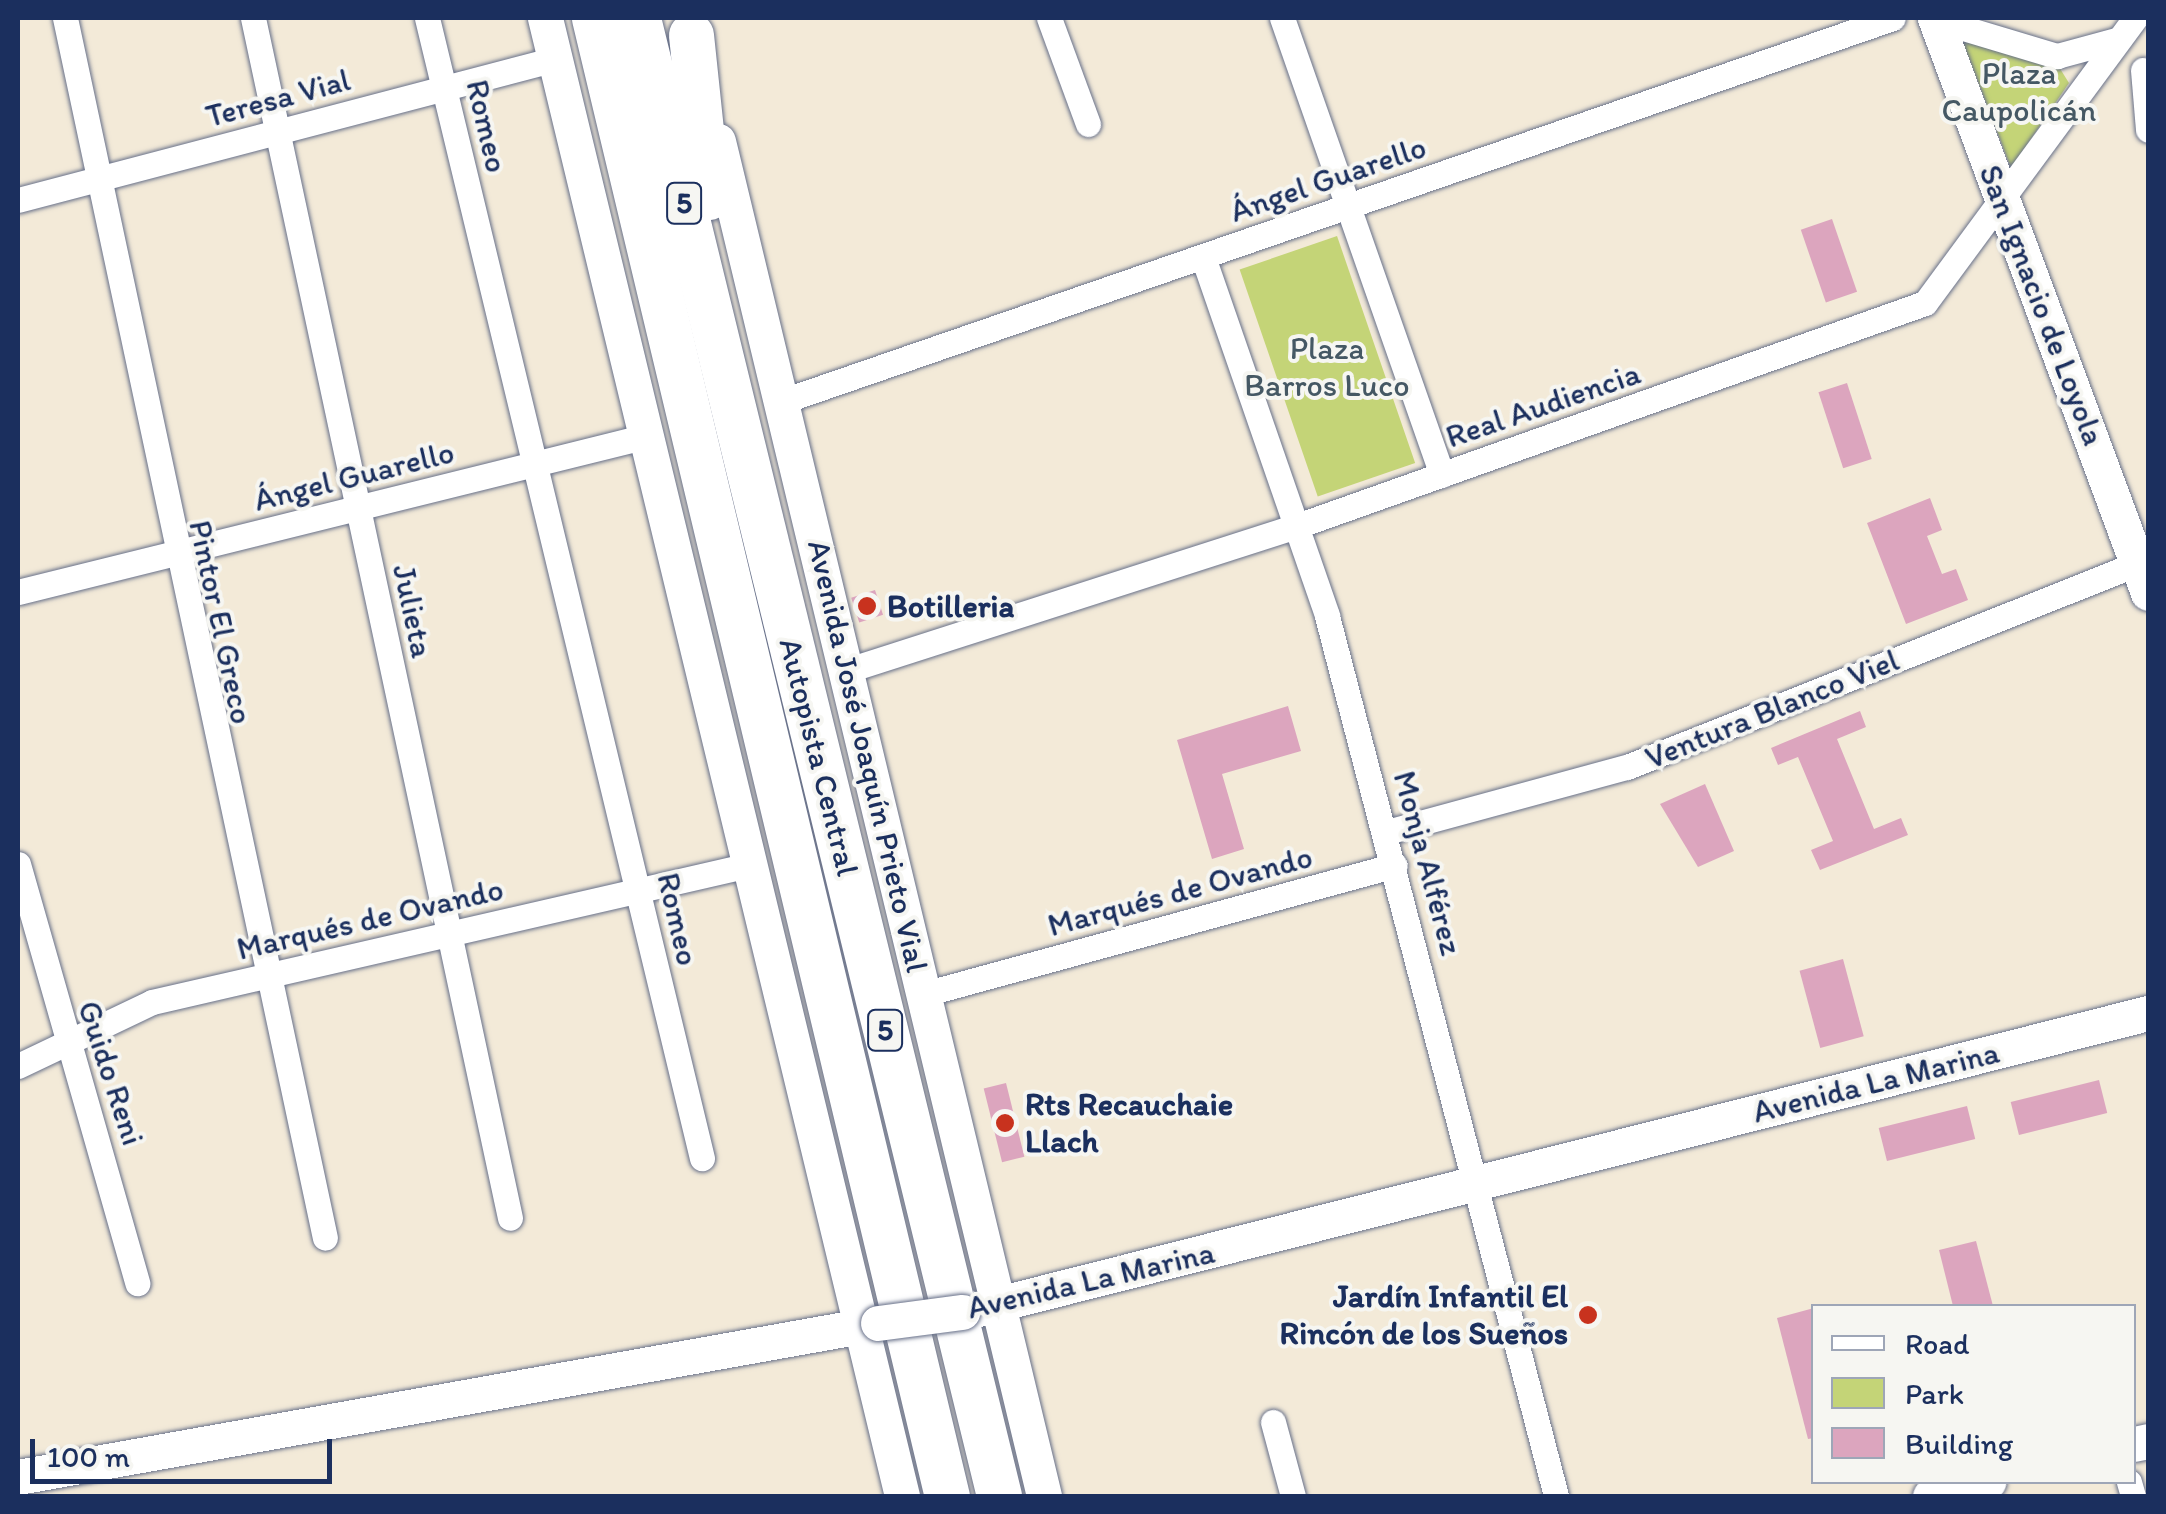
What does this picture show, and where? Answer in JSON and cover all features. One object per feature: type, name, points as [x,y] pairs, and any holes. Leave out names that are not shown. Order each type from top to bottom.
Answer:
[{"type":"highway","name":"Autopista Central","points":[[594,18],[947,1496]]},
{"type":"highway","name":"Autopista Central","points":[[638,18],[999,1496]]},
{"type":"highway","points":[[691,23],[730,388]]},
{"type":"highway","points":[[561,38],[642,225]]},
{"type":"main road","points":[[545,18],[561,38],[647,436],[749,865],[868,1331],[902,1496]]},
{"type":"main road","name":"San Ignacio de Loyola","points":[[1933,18],[2146,571]]},
{"type":"main road","name":"Avenida José Joaquín Prieto Vial","points":[[691,23],[1044,1496]]},
{"type":"main road","name":"Avenida La Marina","points":[[22,1496],[182,1458],[998,1307],[2148,1012]]},
{"type":"main road","name":"Avenida La Marina","points":[[18,1478],[182,1458]]},
{"type":"main road","points":[[1930,1496],[1980,1484]]},
{"type":"street","name":"Pintor El Greco","points":[[65,18],[100,178],[172,555],[325,1238]]},
{"type":"street","name":"Julieta","points":[[253,18],[510,1218]]},
{"type":"street","name":"Romeo","points":[[428,18],[539,463],[702,1158]]},
{"type":"street","points":[[1050,18],[1088,124]]},
{"type":"street","points":[[1282,18],[1442,474]]},
{"type":"street","name":"Ángel Guarello","points":[[783,400],[1893,18]]},
{"type":"street","points":[[1933,18],[2057,56],[2073,69],[2079,95]]},
{"type":"street","points":[[2057,56],[2132,24]]},
{"type":"street","points":[[2132,24],[2148,42]]},
{"type":"street","points":[[2132,24],[2104,60],[2146,71],[2148,130]]},
{"type":"street","name":"Teresa Vial","points":[[18,200],[444,88],[561,38]]},
{"type":"street","name":"Real Audiencia","points":[[848,670],[1297,526],[1925,303],[2003,206],[2104,60]]},
{"type":"street","name":"Monja Alférez","points":[[1203,257],[1297,526],[1387,832],[1556,1496]]},
{"type":"street","name":"Ángel Guarello","points":[[18,592],[647,436]]},
{"type":"street","name":"Ventura Blanco Viel","points":[[1387,832],[1628,767],[2146,571]]},
{"type":"street","name":"Marqués de Ovando","points":[[18,1066],[64,1037],[130,1008],[749,865]]},
{"type":"street","name":"Marqués de Ovando","points":[[924,994],[1395,865]]},
{"type":"street","name":"Guido Reni","points":[[19,874],[137,1283]]},
{"type":"street","points":[[1273,1422],[1293,1496]]},
{"type":"green space","name":"Plaza Caupolicán","points":[[1962,40],[2059,67],[2069,83],[2011,168]]},
{"type":"green space","name":"Plaza Barros Luco","points":[[1337,236],[1415,463],[1318,496],[1240,270]]},
{"type":"building","points":[[1832,219],[1857,292],[1826,303],[1801,230]]},
{"type":"building","points":[[1847,383],[1872,459],[1843,468],[1818,392]]},
{"type":"building","points":[[1930,498],[1942,530],[1927,536],[1942,574],[1956,569],[1968,600],[1906,624],[1867,523]]},
{"type":"building","name":"Botilleria","points":[[875,590],[883,615],[859,622],[851,598]]},
{"type":"building","points":[[1288,706],[1301,751],[1222,774],[1244,849],[1212,859],[1177,740]]},
{"type":"building","points":[[1860,711],[1866,727],[1837,739],[1874,829],[1901,818],[1908,835],[1820,870],[1811,850],[1833,841],[1798,757],[1778,765],[1771,748]]},
{"type":"building","points":[[1705,784],[1734,851],[1698,867],[1660,804]]},
{"type":"building","points":[[1843,959],[1864,1036],[1820,1048],[1800,971]]},
{"type":"building","points":[[2099,1080],[2107,1113],[2019,1135],[2011,1102]]},
{"type":"building","name":"Rts Recauchaie Llach","points":[[1006,1083],[1024,1157],[1002,1162],[984,1089]]},
{"type":"building","points":[[1967,1106],[1975,1139],[1887,1161],[1879,1128]]},
{"type":"building","points":[[1976,1241],[1992,1304],[1952,1304],[1939,1250]]},
{"type":"building","points":[[1811,1309],[1811,1438],[1808,1439],[1777,1318]]},
{"type":"place","name":"Botilleria","points":[[867,606]]},
{"type":"place","name":"Rts Recauchaie Llach","points":[[1005,1123]]},
{"type":"place","name":"Jardín Infantil El Rincón de los Sueños","points":[[1588,1315]]}]
